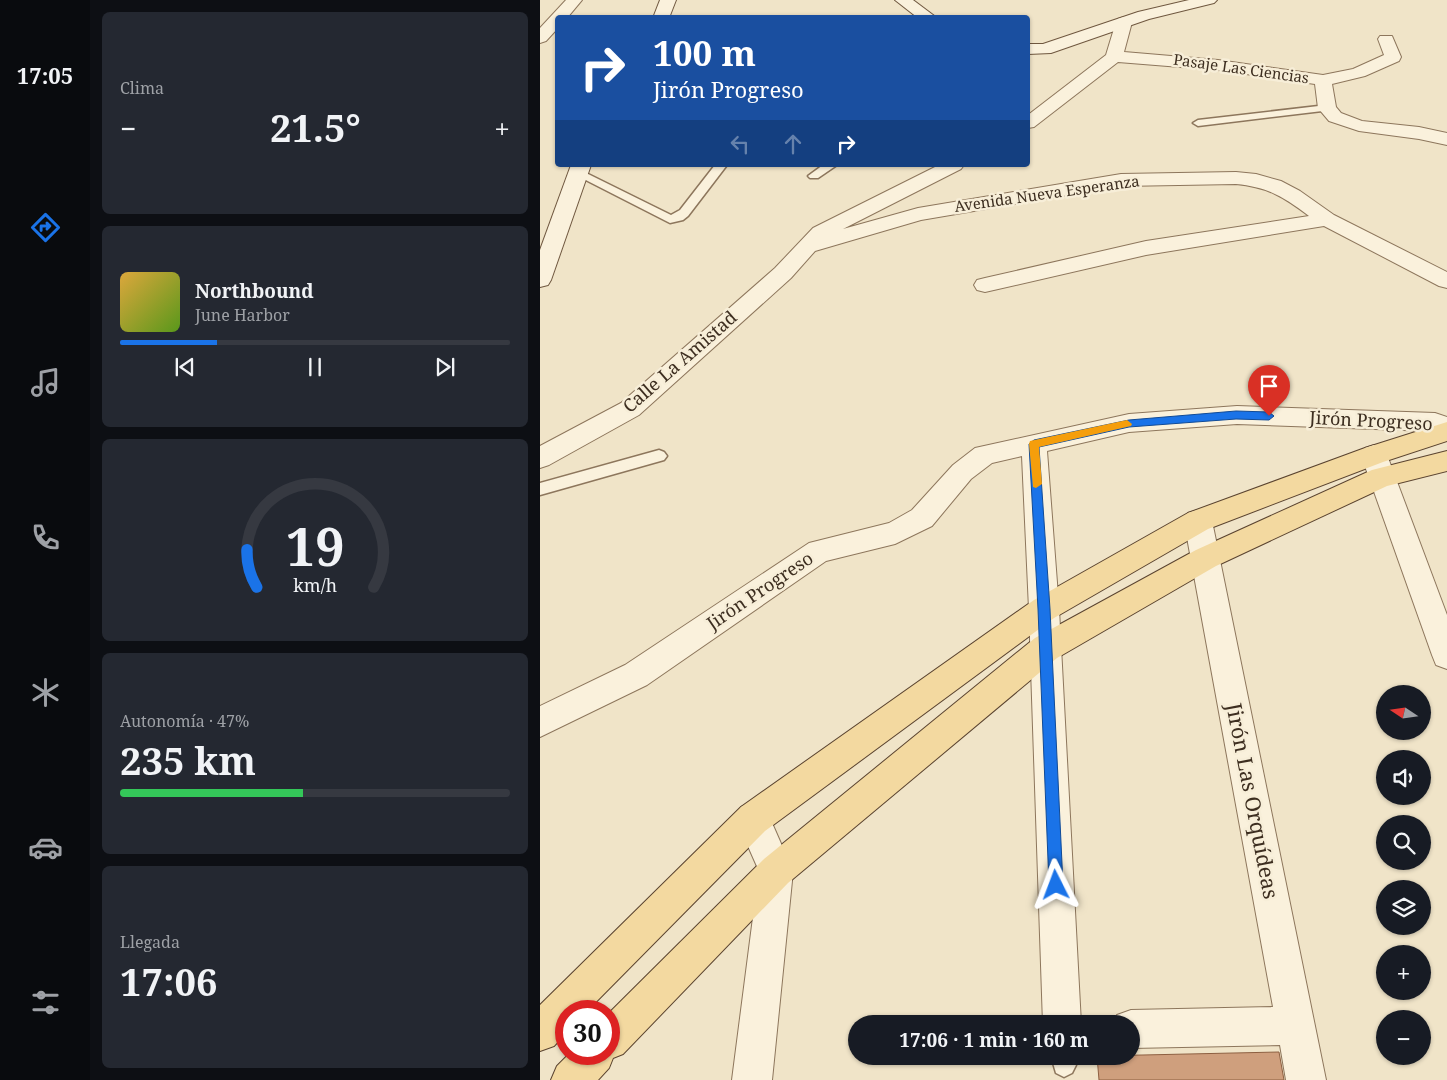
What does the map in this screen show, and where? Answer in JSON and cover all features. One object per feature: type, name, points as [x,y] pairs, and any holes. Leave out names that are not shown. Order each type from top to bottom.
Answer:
[{"type":"main road","points":[[620,1029],[776,871],[1046,648],[1206,558],[1447,430]]},
{"type":"main road","points":[[540,1032],[753,819],[1044,609],[1198,521],[1378,466],[1447,461]]},
{"type":"main road","points":[[571,1080],[585,1065]]},
{"type":"street","points":[[561,15],[574,0]]},
{"type":"street","points":[[662,15],[668,0]]},
{"type":"street","points":[[903,0],[925,15]]},
{"type":"street","points":[[1030,49],[1045,49],[1124,22],[1208,0]]},
{"type":"street","points":[[540,38],[555,21]]},
{"type":"street","points":[[1030,121],[1114,56],[1124,22]]},
{"type":"street","points":[[1323,80],[1346,77],[1380,65],[1393,58],[1386,39]]},
{"type":"street","name":"Pasaje Las Ciencias","points":[[1114,56],[1209,63],[1323,80],[1327,108]]},
{"type":"street","points":[[1327,108],[1335,117],[1359,126],[1419,132],[1447,139]]},
{"type":"street","points":[[806,247],[820,233],[950,167]]},
{"type":"street","points":[[540,280],[580,169]]},
{"type":"street","name":"Avenida Nueva Esperanza","points":[[806,247],[918,214],[1121,180],[1236,178],[1256,180],[1274,185],[1293,195],[1327,218],[1447,281]]},
{"type":"street","points":[[985,285],[1146,248],[1327,218]]},
{"type":"street","name":"Calle La Amistad","points":[[540,458],[630,409],[783,273],[806,247]]},
{"type":"street","name":"Jirón Progreso","points":[[540,722],[636,675],[738,606],[790,568],[819,551],[894,533],[922,518],[962,472],[984,455],[1129,423],[1236,415],[1435,422],[1447,430]]},
{"type":"street","points":[[1034,444],[1046,648],[1062,1015]]},
{"type":"street","points":[[1378,466],[1447,655]]},
{"type":"street","name":"Jirón Las Orquídeas","points":[[1198,521],[1306,1080]]},
{"type":"street","points":[[752,1080],[776,871],[753,819]]},
{"type":"street","points":[[1140,1029],[1295,1026]]},
{"type":"lane","points":[[1198,123],[1327,108]]},
{"type":"lane","points":[[580,169],[670,219],[679,217],[684,212],[719,167]]},
{"type":"lane","points":[[814,176],[827,167]]},
{"type":"lane","points":[[540,488],[659,456]]},
{"type":"building","points":[[1279,1052],[1284,1080],[1099,1080],[1098,1065],[1140,1065],[1140,1055]]},
{"type":"slow traffic","points":[[1036,484],[1034,444],[1127,424]]},
{"type":"route","points":[[1056,885],[1044,609],[1034,444],[1129,423],[1236,415],[1269,416]]}]
